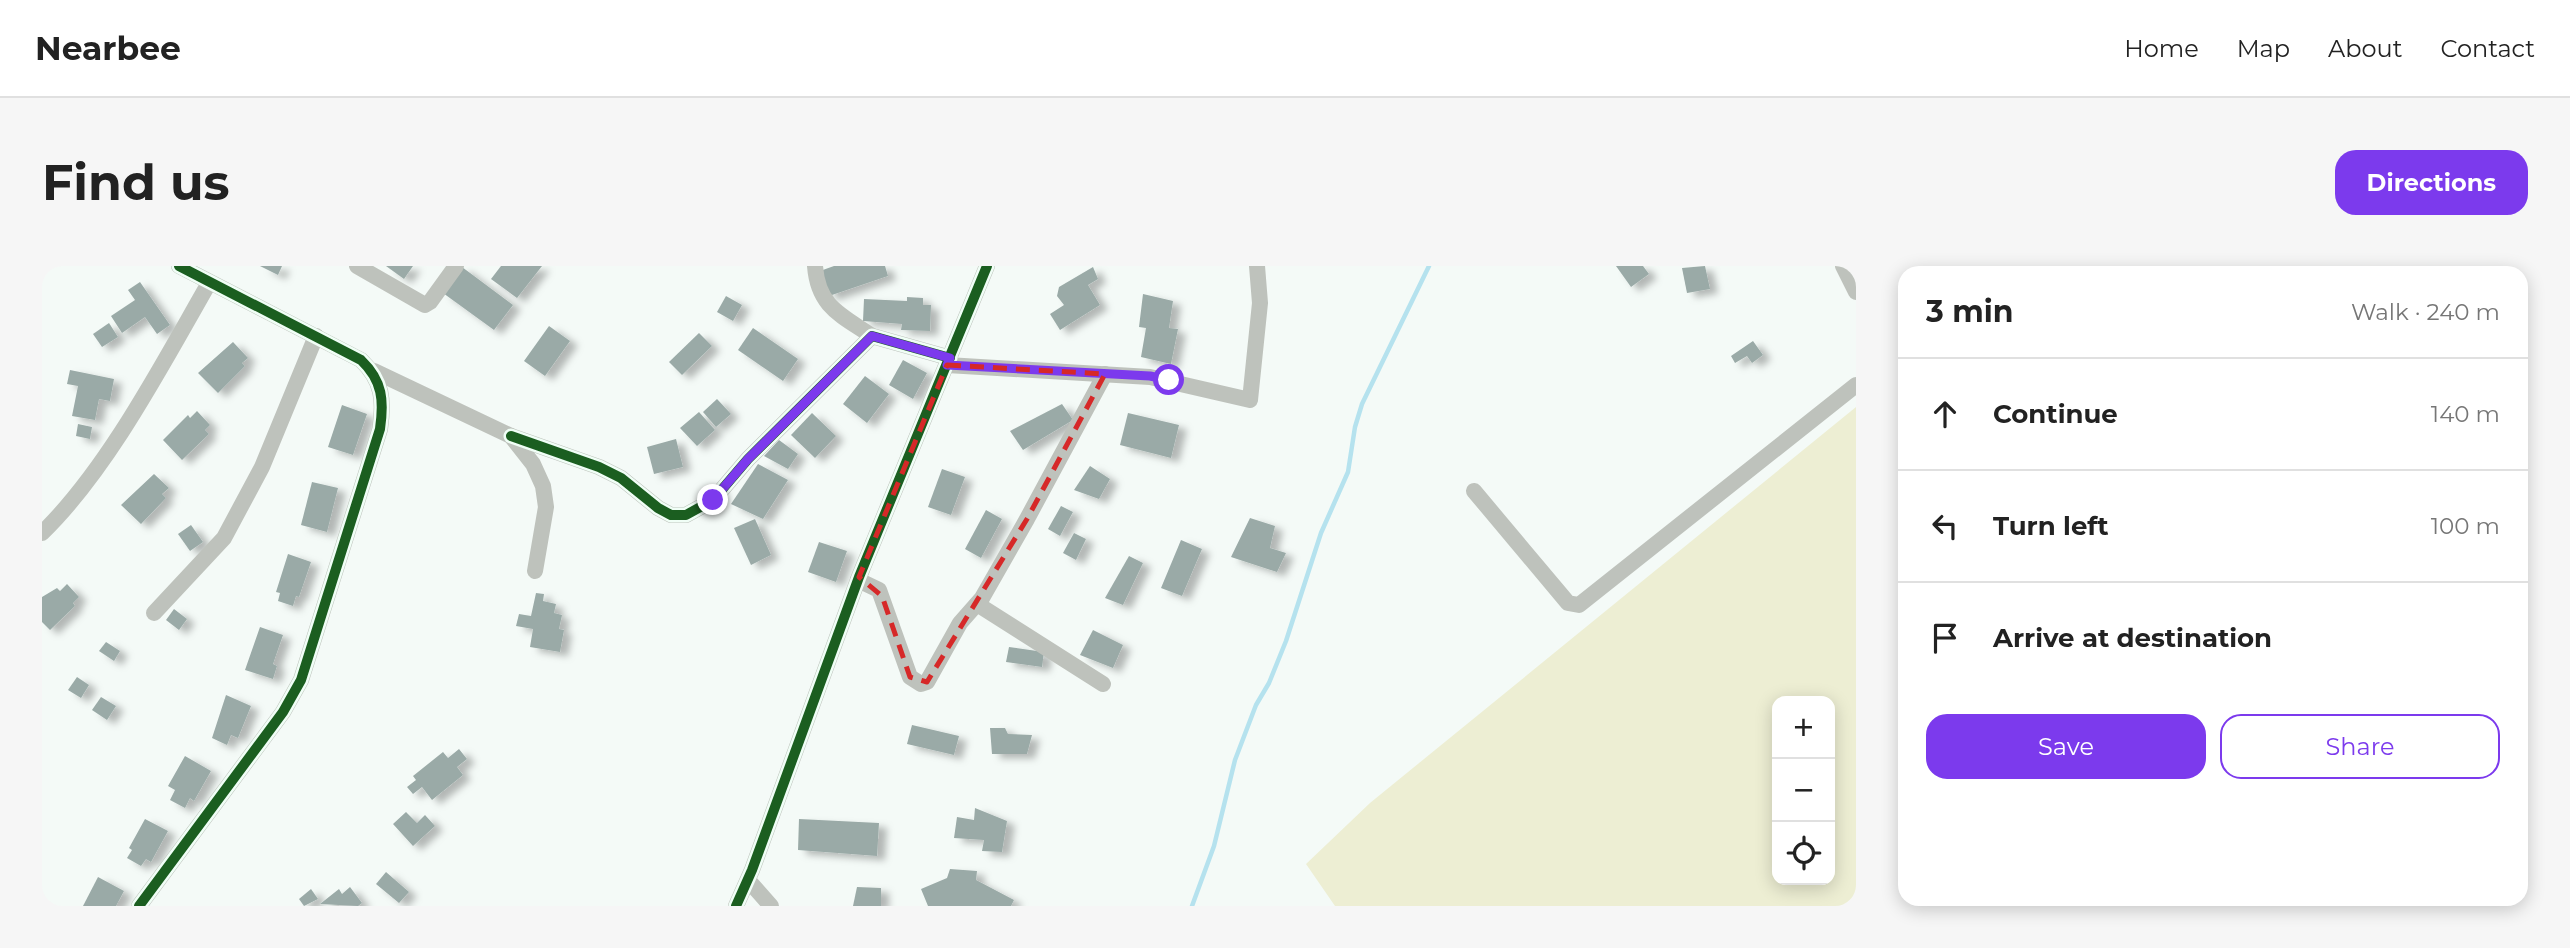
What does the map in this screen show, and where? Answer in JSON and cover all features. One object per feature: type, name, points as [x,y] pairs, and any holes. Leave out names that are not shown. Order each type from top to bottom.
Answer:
[{"type":"street","points":[[179,266],[362,359],[374,372],[511,436],[621,478],[657,509],[671,515],[686,515],[713,500],[748,459],[872,336]]},
{"type":"street","points":[[357,266],[425,304],[430,302],[456,266]]},
{"type":"street","points":[[815,266],[822,298],[830,307],[872,336],[949,362],[1150,376],[1250,400],[1260,303],[1257,266]]},
{"type":"street","points":[[736,906],[748,880],[858,580],[987,266]]},
{"type":"street","points":[[1843,266],[1856,292]]},
{"type":"street","points":[[42,533],[81,489],[158,374],[209,283]]},
{"type":"street","points":[[154,613],[224,538],[262,467],[316,337]]},
{"type":"street","points":[[139,906],[283,712],[301,680],[380,429],[382,398],[374,372]]},
{"type":"street","points":[[858,580],[879,590],[910,677],[921,684],[933,675],[960,623],[977,604],[1027,519],[1105,374]]},
{"type":"street","points":[[1474,491],[1568,603],[1579,605],[1856,385]]},
{"type":"street","points":[[511,436],[533,464],[543,486],[546,507],[535,571]]},
{"type":"street","points":[[977,604],[1103,684]]},
{"type":"street","points":[[748,880],[771,906]]},
{"type":"highlighted area","points":[[947,365],[1105,374],[1027,519],[927,682],[910,677],[882,596],[859,577]]},
{"type":"green space","points":[[1856,407],[1856,906],[1335,906],[1306,864],[1370,803]]},
{"type":"building","points":[[260,266],[282,266],[278,275]]},
{"type":"building","points":[[386,266],[413,266],[404,279]]},
{"type":"building","points":[[501,266],[542,266],[517,298],[491,279]]},
{"type":"building","points":[[834,266],[885,266],[888,276],[829,296],[820,271]]},
{"type":"building","points":[[1616,266],[1643,266],[1649,274],[1631,287]]},
{"type":"building","points":[[1705,266],[1710,289],[1687,293],[1682,268]]},
{"type":"building","points":[[462,267],[513,305],[494,330],[443,293]]},
{"type":"building","points":[[1093,267],[1098,279],[1088,285],[1100,305],[1060,330],[1050,314],[1064,305],[1057,296],[1059,287]]},
{"type":"building","points":[[140,282],[170,325],[157,334],[145,317],[122,333],[111,316],[135,300],[128,290]]},
{"type":"building","points":[[1143,294],[1173,301],[1169,328],[1178,329],[1171,364],[1141,357],[1146,328],[1139,327]]},
{"type":"building","points":[[726,296],[742,305],[733,321],[717,312]]},
{"type":"building","points":[[907,297],[923,298],[923,305],[931,305],[930,331],[901,330],[902,324],[863,321],[864,299],[907,301]]},
{"type":"building","points":[[109,323],[118,337],[102,347],[93,334]]},
{"type":"building","points":[[549,326],[570,341],[545,376],[524,361]]},
{"type":"building","points":[[753,328],[798,359],[783,381],[738,350]]},
{"type":"building","points":[[699,333],[712,346],[682,375],[669,362]]},
{"type":"building","points":[[1753,341],[1763,355],[1752,363],[1747,356],[1735,363],[1731,356]]},
{"type":"building","points":[[233,342],[248,358],[242,363],[245,366],[218,393],[198,373]]},
{"type":"building","points":[[903,360],[927,373],[913,399],[889,385]]},
{"type":"building","points":[[70,370],[114,379],[110,401],[99,399],[95,420],[72,416],[78,386],[67,384]]},
{"type":"building","points":[[865,376],[889,394],[867,423],[843,404]]},
{"type":"building","points":[[717,399],[731,414],[716,427],[703,412]]},
{"type":"building","points":[[1062,404],[1073,420],[1023,450],[1010,431]]},
{"type":"building","points":[[342,405],[367,414],[353,455],[328,447]]},
{"type":"building","points":[[197,411],[210,425],[205,430],[209,434],[182,460],[163,440],[188,415],[190,418]]},
{"type":"building","points":[[699,412],[715,430],[697,446],[680,428]]},
{"type":"building","points":[[812,413],[836,436],[815,458],[791,435]]},
{"type":"building","points":[[1128,413],[1179,425],[1171,458],[1120,445]]},
{"type":"building","points":[[78,424],[92,427],[90,439],[76,436]]},
{"type":"building","points":[[676,439],[683,467],[654,474],[647,447]]},
{"type":"building","points":[[779,440],[798,454],[788,469],[764,456]]},
{"type":"building","points":[[758,464],[788,480],[763,519],[731,504]]},
{"type":"building","points":[[1090,466],[1110,479],[1099,499],[1074,490]]},
{"type":"building","points":[[942,469],[965,477],[951,515],[928,507]]},
{"type":"building","points":[[154,474],[169,488],[162,494],[166,498],[141,524],[121,505]]},
{"type":"building","points":[[312,482],[338,488],[327,532],[301,525]]},
{"type":"building","points":[[1061,506],[1073,512],[1060,536],[1048,529]]},
{"type":"building","points":[[986,510],[1002,519],[981,558],[965,549]]},
{"type":"building","points":[[1250,518],[1275,526],[1270,548],[1286,553],[1277,572],[1231,557]]},
{"type":"building","points":[[755,519],[771,555],[751,565],[734,528]]},
{"type":"building","points":[[191,525],[203,542],[190,551],[178,534]]},
{"type":"building","points":[[1074,533],[1086,539],[1076,560],[1063,553]]},
{"type":"building","points":[[1181,540],[1202,549],[1182,596],[1161,588]]},
{"type":"building","points":[[819,542],[847,551],[836,582],[808,572]]},
{"type":"building","points":[[288,554],[311,562],[299,597],[296,596],[293,606],[278,601],[280,593],[276,592]]},
{"type":"building","points":[[1129,556],[1143,563],[1123,605],[1105,598]]},
{"type":"building","points":[[67,584],[79,597],[73,603],[75,606],[50,630],[42,622],[42,597],[57,588],[60,591]]},
{"type":"building","points":[[536,593],[544,594],[543,601],[556,604],[554,613],[562,615],[559,629],[564,630],[560,652],[530,647],[533,629],[516,626],[519,614],[531,616]]},
{"type":"building","points":[[174,609],[187,619],[179,630],[166,620]]},
{"type":"building","points":[[260,627],[283,635],[273,664],[277,666],[273,679],[245,670]]},
{"type":"building","points":[[1093,630],[1123,645],[1113,668],[1080,655]]},
{"type":"building","points":[[106,642],[120,651],[114,661],[99,651]]},
{"type":"building","points":[[1009,647],[1044,652],[1042,667],[1006,662]]},
{"type":"building","points":[[77,677],[89,685],[81,698],[68,690]]},
{"type":"building","points":[[226,695],[251,706],[238,738],[231,735],[227,745],[212,738]]},
{"type":"building","points":[[101,697],[116,706],[107,720],[92,710]]},
{"type":"building","points":[[912,725],[959,736],[954,755],[907,744]]},
{"type":"building","points":[[990,728],[1005,728],[1008,734],[1032,735],[1027,754],[992,754]]},
{"type":"building","points":[[459,749],[467,759],[457,767],[463,775],[432,800],[422,787],[413,794],[407,787],[416,780],[413,776],[443,752],[448,758]]},
{"type":"building","points":[[185,756],[211,771],[194,801],[190,798],[185,808],[170,800],[175,790],[168,786]]},
{"type":"building","points":[[975,808],[1007,821],[1002,852],[982,851],[984,840],[954,838],[957,817],[974,820]]},
{"type":"building","points":[[406,812],[417,823],[425,815],[435,826],[413,846],[393,824]]},
{"type":"building","points":[[145,819],[168,831],[151,862],[146,859],[141,866],[127,858],[132,850],[129,848]]},
{"type":"building","points":[[799,819],[879,823],[877,856],[798,850]]},
{"type":"building","points":[[950,869],[977,871],[976,880],[1014,900],[1011,906],[928,906],[921,889],[947,878]]},
{"type":"building","points":[[386,872],[409,892],[399,903],[376,884]]},
{"type":"building","points":[[98,877],[124,891],[116,906],[83,906]]},
{"type":"building","points":[[350,887],[362,903],[358,906],[320,904],[339,889],[342,894]]},
{"type":"building","points":[[857,887],[881,888],[881,906],[853,906]]},
{"type":"building","points":[[311,889],[318,899],[304,906],[299,899]]},
{"type":"waterway","points":[[1192,906],[1214,846],[1235,760],[1256,705],[1269,683],[1286,641],[1321,533],[1348,472],[1355,427],[1362,404],[1429,266]]},
{"type":"cycle path","points":[[139,906],[283,712],[301,680],[381,419],[382,400],[378,384],[361,360],[179,266]]},
{"type":"cycle path","points":[[736,906],[752,870],[859,577],[987,266]]},
{"type":"cycle path","points":[[511,436],[599,467],[621,478],[658,508],[671,515],[686,515],[713,500],[748,459],[872,336],[950,358]]},
{"type":"route","points":[[713,500],[748,459],[872,336],[950,358],[947,365],[1150,376],[1169,380]]}]
